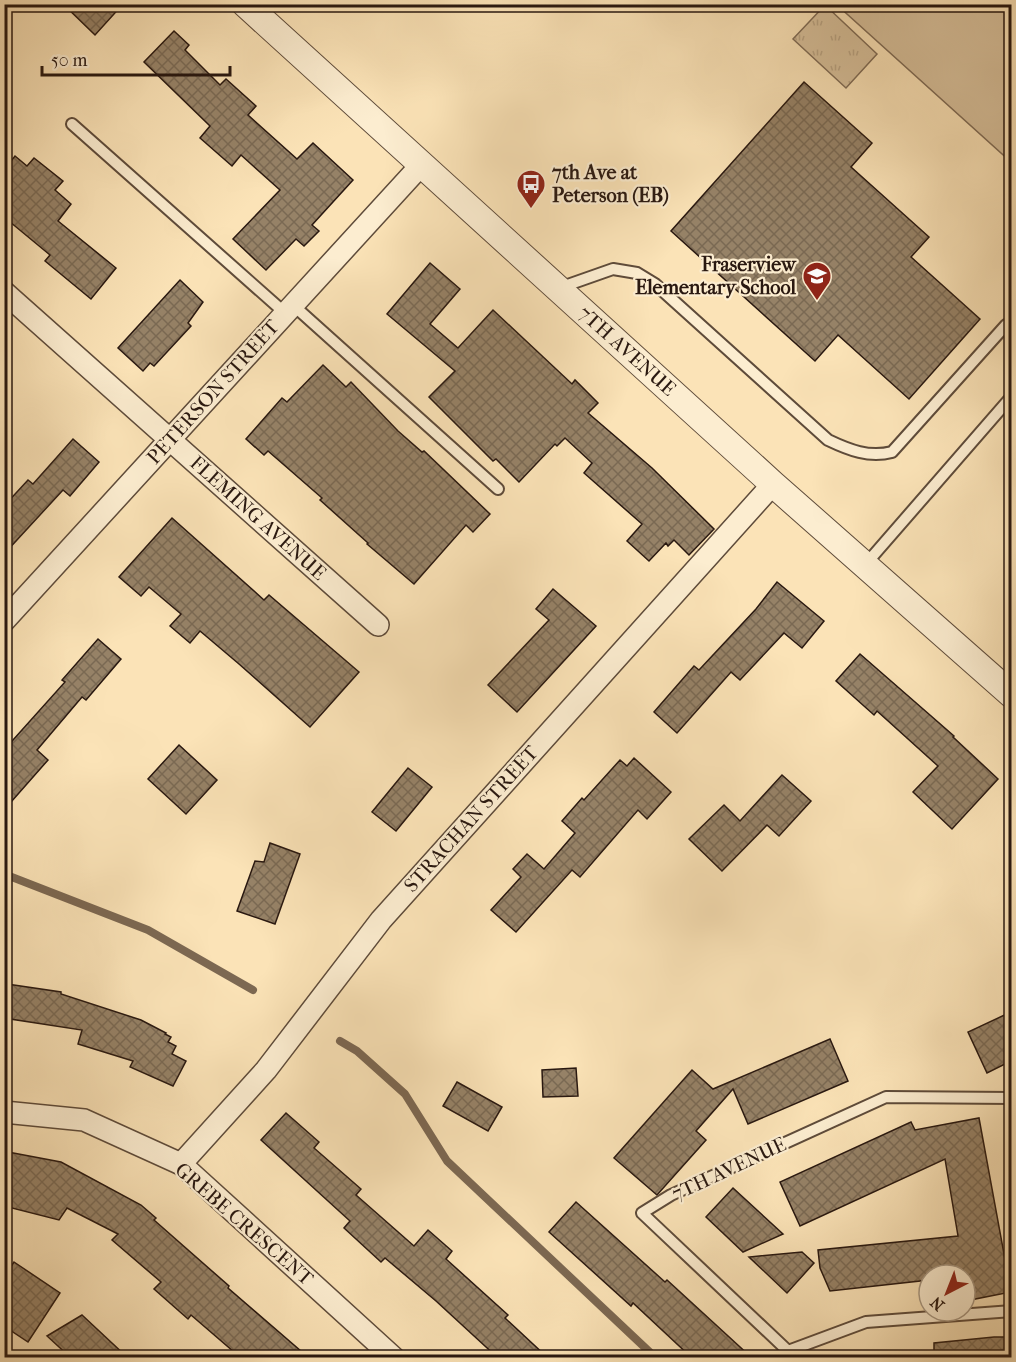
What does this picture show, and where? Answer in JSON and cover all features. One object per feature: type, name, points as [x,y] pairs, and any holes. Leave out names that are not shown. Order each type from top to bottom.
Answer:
[{"type":"street","name":"7TH AVENUE","points":[[245,4],[773,484],[1011,695]]},
{"type":"street","name":"PETERSON STREET","points":[[4,621],[422,164]]},
{"type":"street","name":"FLEMING AVENUE","points":[[4,292],[378,625]]},
{"type":"street","name":"STRACHAN STREET","points":[[181,1164],[266,1070],[381,920],[773,484]]},
{"type":"street","name":"GREBE CRESCENT","points":[[4,1112],[84,1120],[181,1164],[394,1358]]},
{"type":"lane","points":[[72,124],[498,489]]},
{"type":"lane","points":[[559,288],[613,270],[637,273],[655,284],[828,440],[846,449],[866,454],[880,455],[892,452],[1006,325],[1011,326]]},
{"type":"lane","points":[[865,566],[1011,396]]},
{"type":"lane","name":"7TH AVENUE","points":[[1011,1098],[886,1096],[671,1195],[642,1213],[791,1354],[866,1322],[1011,1311]]},
{"type":"green space","points":[[825,5],[877,54],[846,88],[793,39]]},
{"type":"green space","points":[[837,5],[1011,5],[1011,162]]},
{"type":"building","points":[[63,4],[123,4],[95,35]]},
{"type":"building","points":[[174,31],[189,45],[185,50],[220,85],[226,79],[256,106],[248,115],[297,159],[313,143],[353,180],[312,225],[319,231],[304,246],[296,239],[266,270],[233,239],[280,190],[241,155],[232,166],[200,138],[210,126],[144,62]]},
{"type":"building","points":[[804,82],[872,143],[851,167],[929,237],[911,257],[980,319],[909,399],[838,335],[815,361],[671,231]]},
{"type":"building","points":[[15,156],[27,166],[34,158],[63,181],[55,190],[71,204],[58,221],[116,268],[91,299],[45,261],[50,255],[4,217],[4,170]]},
{"type":"building","points":[[430,263],[460,289],[430,324],[458,348],[493,310],[572,384],[575,380],[598,403],[588,413],[652,468],[714,529],[689,555],[674,540],[668,546],[666,543],[649,561],[627,541],[642,524],[584,473],[592,463],[565,438],[557,446],[555,444],[519,482],[496,459],[493,461],[429,397],[455,371],[387,314]]},
{"type":"building","points":[[180,280],[203,302],[188,323],[191,326],[154,366],[150,363],[143,371],[118,348]]},
{"type":"building","points":[[323,365],[346,387],[351,382],[398,431],[422,452],[424,451],[490,514],[473,532],[466,525],[414,584],[367,544],[320,500],[322,498],[268,451],[264,455],[246,439],[282,398],[287,402]]},
{"type":"building","points":[[73,439],[99,462],[70,496],[63,490],[4,554],[4,506],[28,480],[33,484]]},
{"type":"building","points":[[172,518],[264,600],[269,595],[359,672],[310,727],[200,631],[190,643],[170,626],[181,614],[149,587],[141,596],[119,577]]},
{"type":"building","points":[[777,582],[824,621],[802,648],[784,633],[740,680],[731,672],[677,733],[654,712],[694,666],[699,670],[756,609]]},
{"type":"building","points":[[553,589],[596,626],[517,712],[488,685],[549,620],[536,609]]},
{"type":"building","points":[[98,639],[121,659],[86,700],[82,697],[37,750],[48,760],[4,810],[4,750],[65,682],[62,680]]},
{"type":"building","points":[[860,654],[954,736],[998,779],[952,829],[913,792],[938,766],[877,711],[874,715],[836,681]]},
{"type":"building","points":[[179,745],[217,780],[186,814],[148,779]]},
{"type":"building","points":[[634,758],[671,792],[647,819],[638,810],[580,877],[572,870],[516,932],[491,910],[521,877],[513,869],[527,854],[544,869],[575,833],[562,821],[620,760],[627,766]]},
{"type":"building","points":[[408,768],[432,787],[396,831],[372,812]]},
{"type":"building","points":[[782,775],[811,801],[779,836],[767,825],[722,871],[689,839],[724,805],[740,821]]},
{"type":"building","points":[[270,843],[300,854],[275,924],[237,911],[255,861],[264,862]]},
{"type":"building","points":[[7,984],[61,992],[61,994],[141,1020],[171,1037],[168,1042],[176,1046],[172,1054],[186,1061],[173,1086],[130,1067],[133,1061],[78,1044],[82,1030],[4,1018]]},
{"type":"building","points":[[1011,1012],[1011,1061],[987,1073],[968,1032]]},
{"type":"building","points":[[830,1039],[848,1081],[748,1124],[733,1089],[696,1131],[706,1140],[657,1195],[614,1158],[692,1070],[713,1089]]},
{"type":"building","points":[[576,1068],[578,1096],[543,1097],[542,1070]]},
{"type":"building","points":[[457,1082],[502,1107],[488,1131],[443,1106]]},
{"type":"building","points":[[286,1113],[319,1142],[314,1148],[361,1189],[356,1195],[414,1246],[428,1230],[452,1251],[446,1259],[508,1315],[505,1318],[548,1358],[498,1358],[436,1301],[385,1258],[381,1262],[344,1228],[350,1221],[261,1140]]},
{"type":"building","points":[[979,1118],[1011,1292],[977,1299],[977,1263],[917,1263],[917,1281],[830,1291],[820,1268],[818,1250],[958,1236],[945,1159],[800,1226],[780,1182],[911,1122],[915,1130]]},
{"type":"building","points":[[8,1152],[61,1162],[141,1205],[156,1218],[154,1220],[229,1286],[228,1288],[309,1358],[241,1358],[191,1315],[188,1319],[154,1289],[161,1282],[112,1240],[118,1234],[67,1208],[59,1220],[4,1206],[4,1168]]},
{"type":"building","points":[[733,1188],[783,1234],[743,1252],[706,1217]]},
{"type":"building","points":[[576,1202],[665,1282],[667,1280],[752,1358],[692,1358],[633,1303],[631,1306],[549,1232]]},
{"type":"building","points":[[802,1252],[814,1263],[787,1293],[749,1257]]},
{"type":"building","points":[[14,1262],[60,1293],[28,1342],[4,1326],[4,1277]]},
{"type":"building","points":[[82,1315],[128,1358],[71,1358],[47,1336]]},
{"type":"building","points":[[1011,1337],[1011,1358],[934,1358],[934,1343]]},
{"type":"waterway","points":[[4,874],[148,930],[253,990]]},
{"type":"waterway","points":[[340,1041],[357,1051],[405,1094],[447,1161],[656,1358]]},
{"type":"place","name":"7th Ave at Peterson (EB)","points":[[531,210]]},
{"type":"place","name":"Fraserview Elementary School","points":[[817,302]]}]
